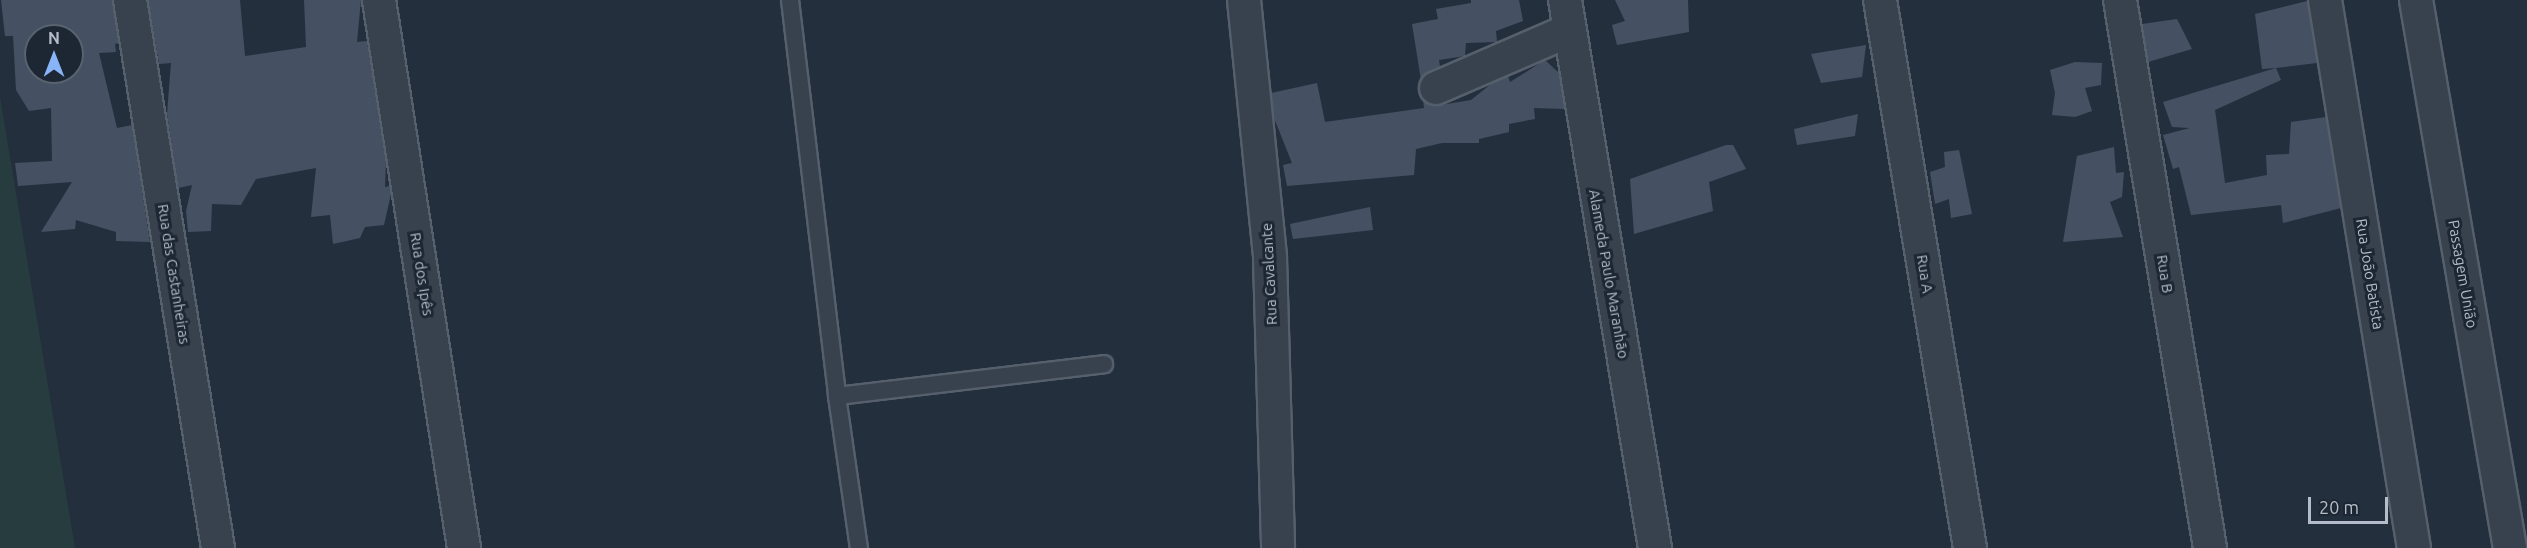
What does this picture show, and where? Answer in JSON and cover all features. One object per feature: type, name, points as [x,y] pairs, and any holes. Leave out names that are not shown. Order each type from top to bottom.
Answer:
[{"type":"street","name":"Rua das Castanheiras","points":[[130,0],[218,548]]},
{"type":"street","name":"Rua dos Ipês","points":[[379,0],[464,548]]},
{"type":"street","name":"Rua Cavalcante","points":[[1244,0],[1270,258],[1278,548]]},
{"type":"street","name":"Alameda Paulo Maranhão","points":[[1565,0],[1568,31],[1655,548]]},
{"type":"street","name":"Rua A","points":[[1880,0],[1970,548]]},
{"type":"street","name":"Rua B","points":[[2120,0],[2210,548]]},
{"type":"street","name":"Rua João Batista","points":[[2325,0],[2414,548]]},
{"type":"street","name":"Passagem União","points":[[2416,0],[2510,548]]},
{"type":"street","points":[[1436,88],[1568,31]]},
{"type":"lane","points":[[790,0],[837,396],[859,548]]},
{"type":"lane","points":[[837,396],[1104,364]]},
{"type":"green space","points":[[0,97],[75,548],[0,548]]},
{"type":"building","points":[[1,0],[112,0],[119,43],[115,44],[116,52],[99,53],[117,128],[132,125],[150,242],[116,241],[116,232],[76,220],[75,229],[41,232],[72,182],[18,186],[15,163],[52,161],[51,108],[29,111],[16,90],[13,36],[5,36]]},
{"type":"building","points":[[148,0],[240,0],[245,56],[306,47],[304,0],[361,0],[357,42],[367,41],[386,162],[385,187],[390,186],[391,194],[384,225],[365,227],[360,238],[333,244],[330,215],[311,217],[316,168],[256,179],[241,205],[212,204],[211,231],[188,232],[186,211],[192,185],[178,188],[167,114],[171,63],[159,64]]},
{"type":"building","points":[[1471,0],[1519,0],[1523,21],[1496,31],[1497,42],[1466,43],[1465,56],[1439,60],[1440,67],[1421,80],[1412,24],[1438,19],[1436,9],[1471,3]]},
{"type":"building","points":[[1615,0],[1688,0],[1689,32],[1617,45],[1612,25],[1625,21]]},
{"type":"building","points":[[2307,1],[2317,63],[2262,69],[2255,14]]},
{"type":"building","points":[[2177,19],[2192,49],[2148,62],[2142,24]]},
{"type":"building","points":[[1866,45],[1862,77],[1821,83],[1811,54]]},
{"type":"building","points":[[1545,60],[1559,73],[1565,109],[1534,108],[1535,119],[1509,124],[1509,132],[1479,139],[1479,143],[1442,143],[1416,149],[1414,175],[1287,186],[1283,165],[1292,163],[1274,118],[1271,93],[1317,83],[1325,122],[1424,108],[1423,99],[1435,106],[1471,100],[1491,84],[1508,76],[1510,82]]},
{"type":"building","points":[[2075,62],[2102,63],[2101,85],[2085,88],[2092,111],[2075,117],[2052,115],[2055,93],[2050,70]]},
{"type":"building","points":[[2276,68],[2281,80],[2215,110],[2225,183],[2267,175],[2266,155],[2289,154],[2291,122],[2326,117],[2341,208],[2283,223],[2281,205],[2191,215],[2179,167],[2173,169],[2163,135],[2190,128],[2172,127],[2163,102]]},
{"type":"building","points":[[1858,114],[1855,136],[1797,145],[1794,129]]},
{"type":"building","points":[[1726,145],[1733,145],[1746,169],[1709,182],[1713,211],[1634,234],[1630,179]]},
{"type":"building","points":[[2114,147],[2116,173],[2124,172],[2122,197],[2110,202],[2123,237],[2063,242],[2077,156]]},
{"type":"building","points":[[1959,150],[1972,214],[1951,218],[1949,199],[1935,204],[1930,172],[1945,167],[1944,152]]},
{"type":"building","points":[[1370,207],[1373,230],[1293,239],[1290,224]]}]
